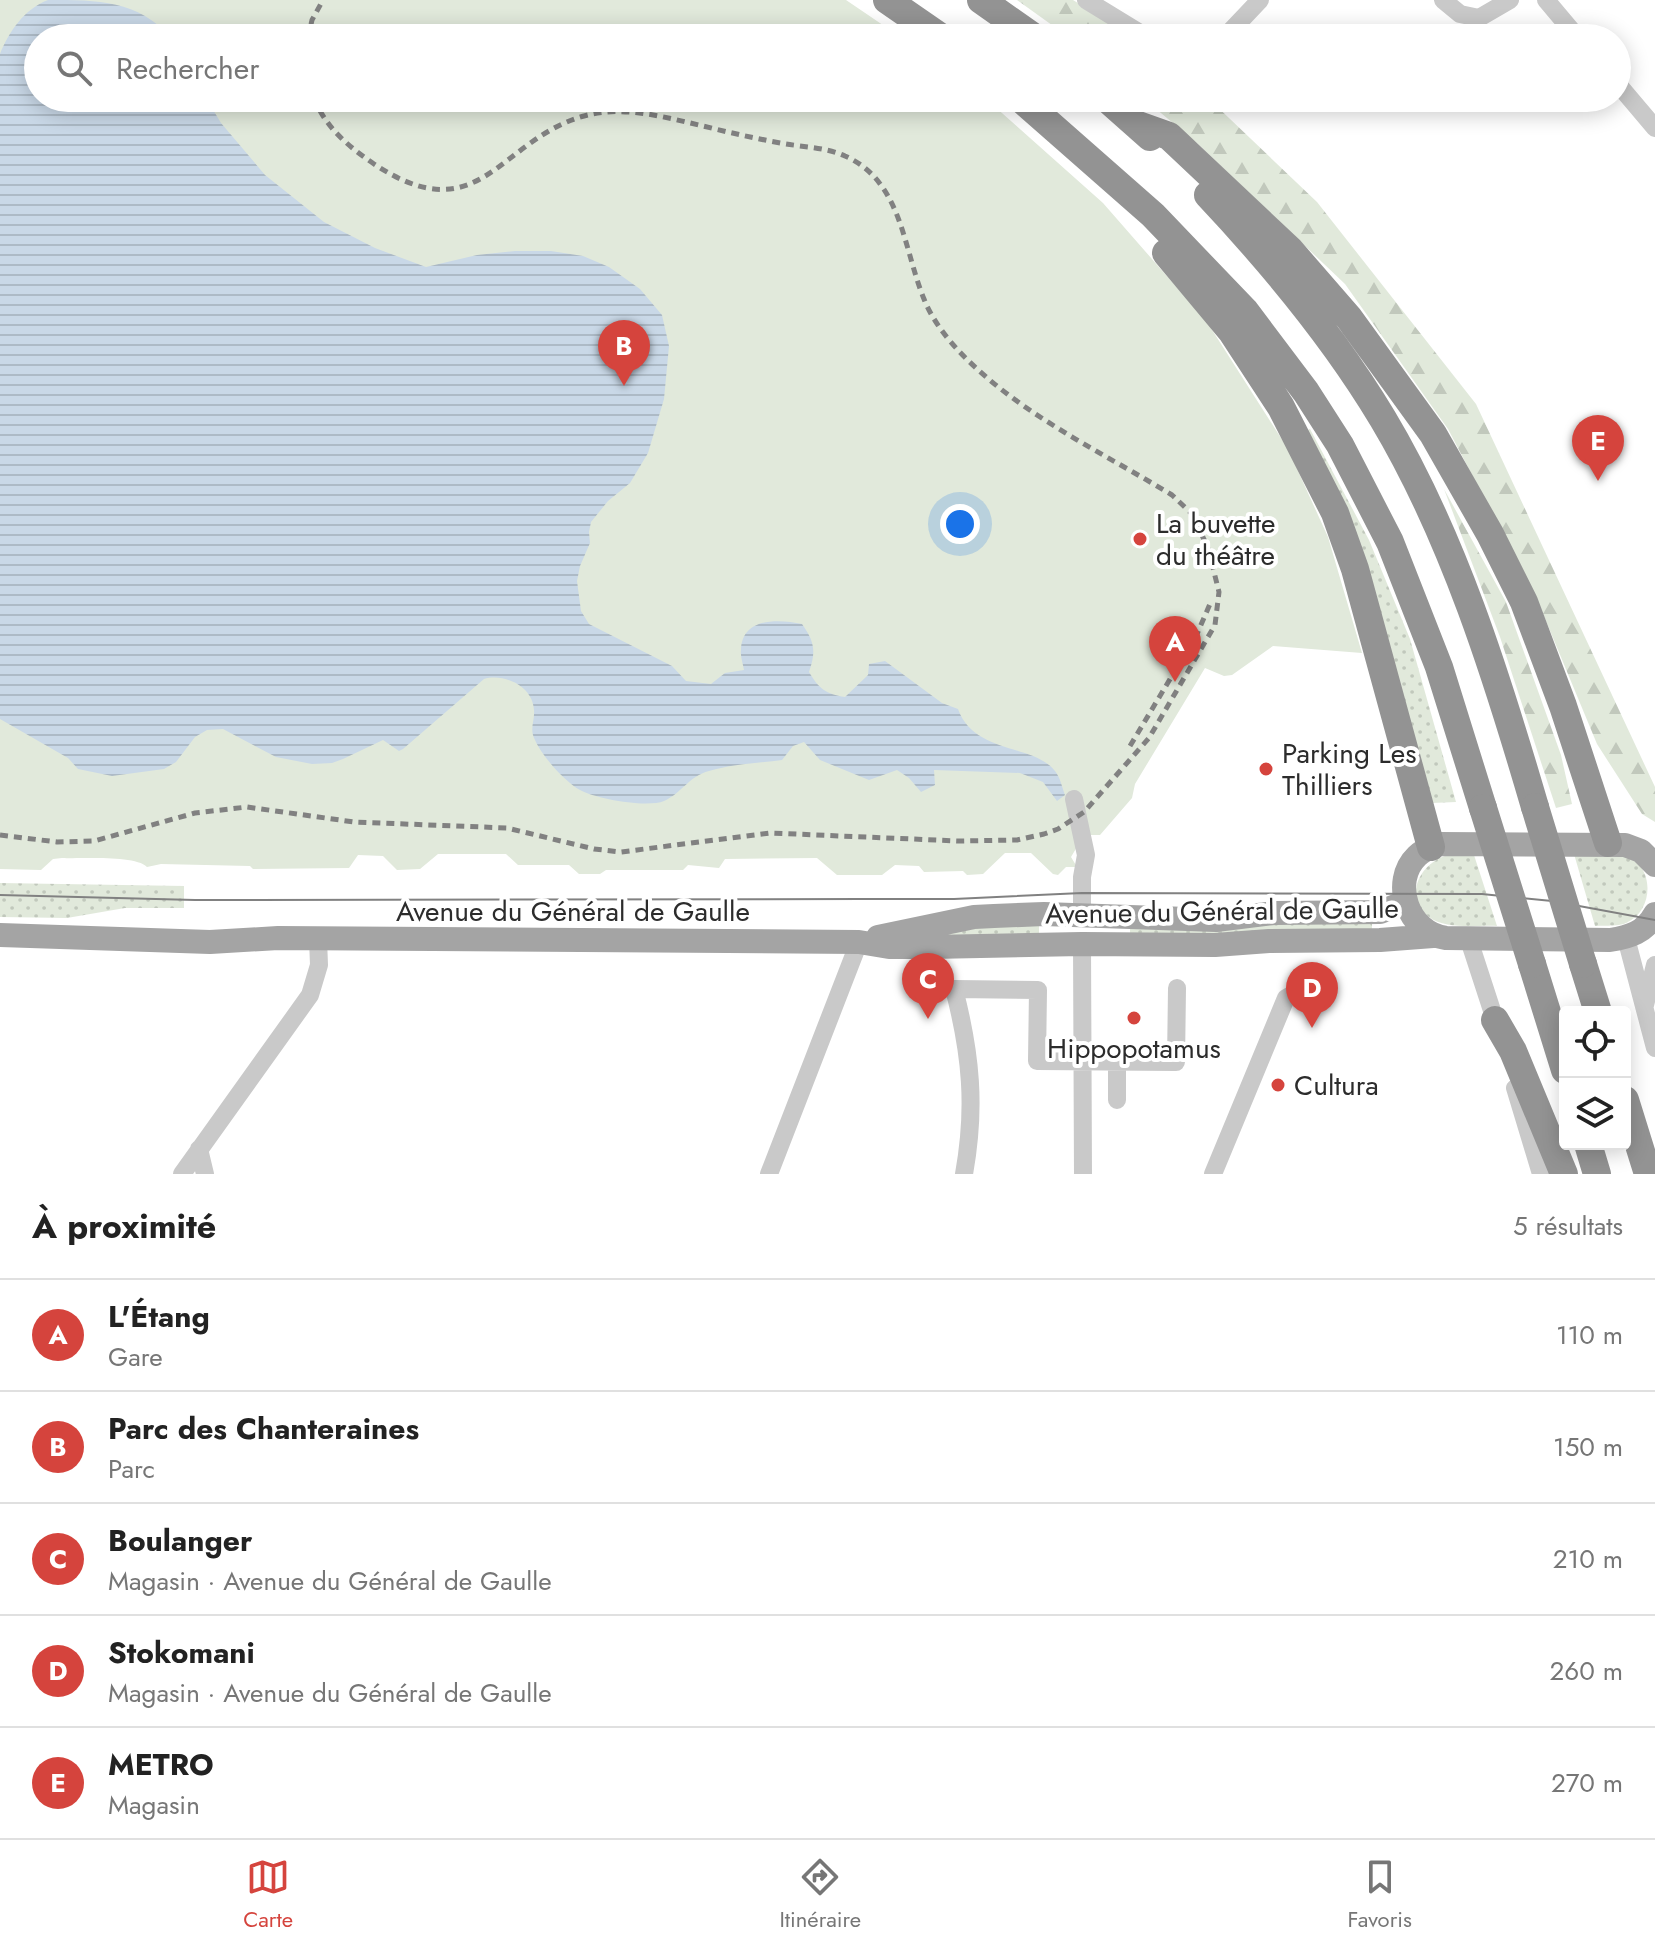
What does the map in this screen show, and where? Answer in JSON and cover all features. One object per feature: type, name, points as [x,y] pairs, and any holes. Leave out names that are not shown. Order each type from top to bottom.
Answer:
[{"type":"highway","points":[[887,0],[922,24]]},
{"type":"highway","points":[[981,0],[1015,24]]},
{"type":"highway","points":[[1036,112],[1153,215],[1245,311],[1306,392],[1340,445],[1385,531],[1439,667],[1559,1051]]},
{"type":"highway","points":[[1123,112],[1274,267],[1328,337],[1384,420],[1431,513],[1473,615],[1506,708],[1596,1006]]},
{"type":"highway","points":[[1138,125],[1169,136],[1290,250],[1349,318],[1433,434],[1490,534],[1524,602],[1563,706],[1608,843]]},
{"type":"highway","points":[[1153,215],[1158,244],[1232,332],[1281,407],[1335,513],[1355,569],[1431,847]]},
{"type":"highway","points":[[1495,1020],[1513,1051],[1564,1174]]},
{"type":"highway","points":[[1631,1119],[1648,1174]]},
{"type":"highway","points":[[1590,1150],[1597,1174]]},
{"type":"main road","points":[[1433,936],[1416,924],[1406,902],[1406,876],[1417,855],[1431,847],[1462,843],[1608,843],[1641,851],[1655,865]]},
{"type":"main road","name":"Avenue du Général de Gaulle","points":[[864,942],[882,935],[974,917],[1044,914],[1216,920],[1274,913],[1380,912],[1406,902]]},
{"type":"main road","points":[[1626,938],[1647,925],[1655,914]]},
{"type":"main road","points":[[1082,915],[1082,944]]},
{"type":"main road","name":"Avenue du Général de Gaulle","points":[[0,935],[65,936],[117,925],[190,926],[278,938],[864,942],[889,947],[1215,945],[1433,936],[1469,940],[1655,940]]},
{"type":"street","points":[[1086,0],[1125,24]]},
{"type":"street","points":[[1237,24],[1260,0]]},
{"type":"street","points":[[1443,0],[1460,14],[1479,18],[1510,0]]},
{"type":"street","points":[[1546,0],[1566,24]]},
{"type":"street","points":[[1631,100],[1655,128]]},
{"type":"street","points":[[1074,799],[1086,855],[1082,877],[1082,915]]},
{"type":"street","points":[[1626,938],[1655,1048]]},
{"type":"street","points":[[182,1174],[310,995],[319,965],[318,939]]},
{"type":"street","points":[[1469,940],[1541,1174]]},
{"type":"street","points":[[769,1174],[864,942]]},
{"type":"street","points":[[1082,944],[1083,1174]]},
{"type":"street","points":[[1644,1008],[1655,965]]},
{"type":"street","points":[[964,1174],[972,1099],[970,1061],[954,989],[1038,990],[1037,1061],[1176,1062],[1177,988]]},
{"type":"street","points":[[1213,1174],[1286,998],[1300,990]]},
{"type":"street","points":[[1117,1061],[1117,1100]]},
{"type":"street","points":[[199,1149],[205,1174]]},
{"type":"green space","points":[[0,0],[846,0],[881,24],[24,24],[24,112],[1001,112],[1103,203],[1207,322],[1288,449],[1328,537],[1362,653],[1273,646],[1232,675],[1224,676],[1205,668],[1135,784],[1132,798],[1100,835],[1084,835],[1071,857],[1077,867],[1066,867],[1058,875],[1031,853],[1005,853],[983,874],[967,875],[963,871],[924,872],[919,866],[895,865],[882,875],[837,875],[817,858],[725,859],[719,868],[688,865],[683,870],[606,870],[600,874],[579,874],[569,865],[518,865],[506,854],[438,854],[420,869],[397,870],[383,856],[358,855],[349,868],[253,869],[250,866],[161,864],[147,867],[120,859],[62,858],[53,859],[41,870],[0,869]]},
{"type":"green space","points":[[1017,0],[1073,0],[1112,24],[1050,24]]},
{"type":"green space","points":[[1160,112],[1223,112],[1317,202],[1476,404],[1655,787],[1655,822],[1642,814],[1597,744],[1536,597],[1448,429],[1345,284],[1198,144]]},
{"type":"green space","points":[[1310,429],[1369,540],[1410,639],[1456,802],[1432,803],[1304,432]]},
{"type":"green space","points":[[1444,489],[1506,602],[1561,755],[1572,804],[1556,808],[1500,637]]},
{"type":"green space","points":[[1574,854],[1618,854],[1634,860],[1646,877],[1648,888],[1642,909],[1636,917],[1622,924],[1595,926]]},
{"type":"green space","points":[[1448,855],[1474,855],[1497,926],[1444,924],[1421,909],[1416,890],[1418,881],[1430,865]]},
{"type":"green space","points":[[0,883],[184,886],[184,908],[125,908],[67,918],[0,917]]},
{"type":"green space","points":[[1039,920],[1039,936],[907,936]]},
{"type":"green space","points":[[1372,922],[1372,930],[1202,937],[1130,936],[1130,927]]},
{"type":"water","points":[[48,0],[100,2],[131,9],[157,24],[24,24],[24,112],[214,112],[265,175],[324,222],[375,248],[426,267],[477,255],[551,251],[583,256],[609,267],[640,289],[662,315],[669,346],[664,399],[648,453],[630,483],[608,501],[591,522],[590,543],[577,581],[581,611],[589,624],[672,666],[686,681],[711,684],[725,673],[744,670],[741,652],[743,639],[755,626],[773,621],[802,624],[813,647],[809,672],[824,690],[845,697],[868,675],[869,664],[885,661],[942,703],[958,709],[977,734],[1045,762],[1057,773],[1065,795],[1057,801],[1043,782],[1020,773],[934,770],[935,785],[921,792],[897,770],[869,780],[820,760],[804,742],[793,746],[782,760],[702,773],[664,801],[646,804],[609,799],[580,790],[554,768],[533,736],[534,710],[529,694],[516,683],[500,678],[484,679],[403,749],[399,751],[383,740],[332,763],[312,764],[276,757],[223,729],[207,730],[195,737],[176,762],[164,769],[112,776],[78,769],[68,758],[0,719],[0,54],[18,22]]},
{"type":"tram line","points":[[0,895],[195,900],[954,899],[1082,893],[1482,894],[1552,901],[1655,920]]},
{"type":"railway","points":[[311,24],[323,0]]},
{"type":"railway","points":[[322,112],[347,143],[374,164],[410,183],[439,189],[464,186],[486,175],[555,128],[584,116],[614,112]]},
{"type":"railway","points":[[614,112],[629,112]]},
{"type":"railway","points":[[0,835],[57,842],[94,841],[195,813],[247,807],[354,822],[507,828],[594,849],[621,852],[770,833],[959,841],[1017,840],[1058,829],[1084,812],[1149,738],[1215,625],[1219,592],[1208,548],[1192,514],[1172,495],[1032,411],[980,372],[957,349],[938,326],[927,306],[890,199],[864,167],[824,149],[629,112]]},
{"type":"railway","points":[[1130,746],[1197,634],[1210,604]]},
{"type":"place","name":"Parc des Chanteraines","points":[[624,386]]},
{"type":"place","name":"METRO","points":[[1598,481]]},
{"type":"place","name":"La buvette du théâtre","points":[[1140,539]]},
{"type":"place","name":"L'Étang","points":[[1175,682]]},
{"type":"place","name":"Parking Les Thilliers","points":[[1266,769]]},
{"type":"place","name":"Hippopotamus","points":[[1134,1018]]},
{"type":"place","name":"Boulanger","points":[[928,1019]]},
{"type":"place","name":"Stokomani","points":[[1312,1028]]},
{"type":"place","name":"Cultura","points":[[1278,1085]]}]
